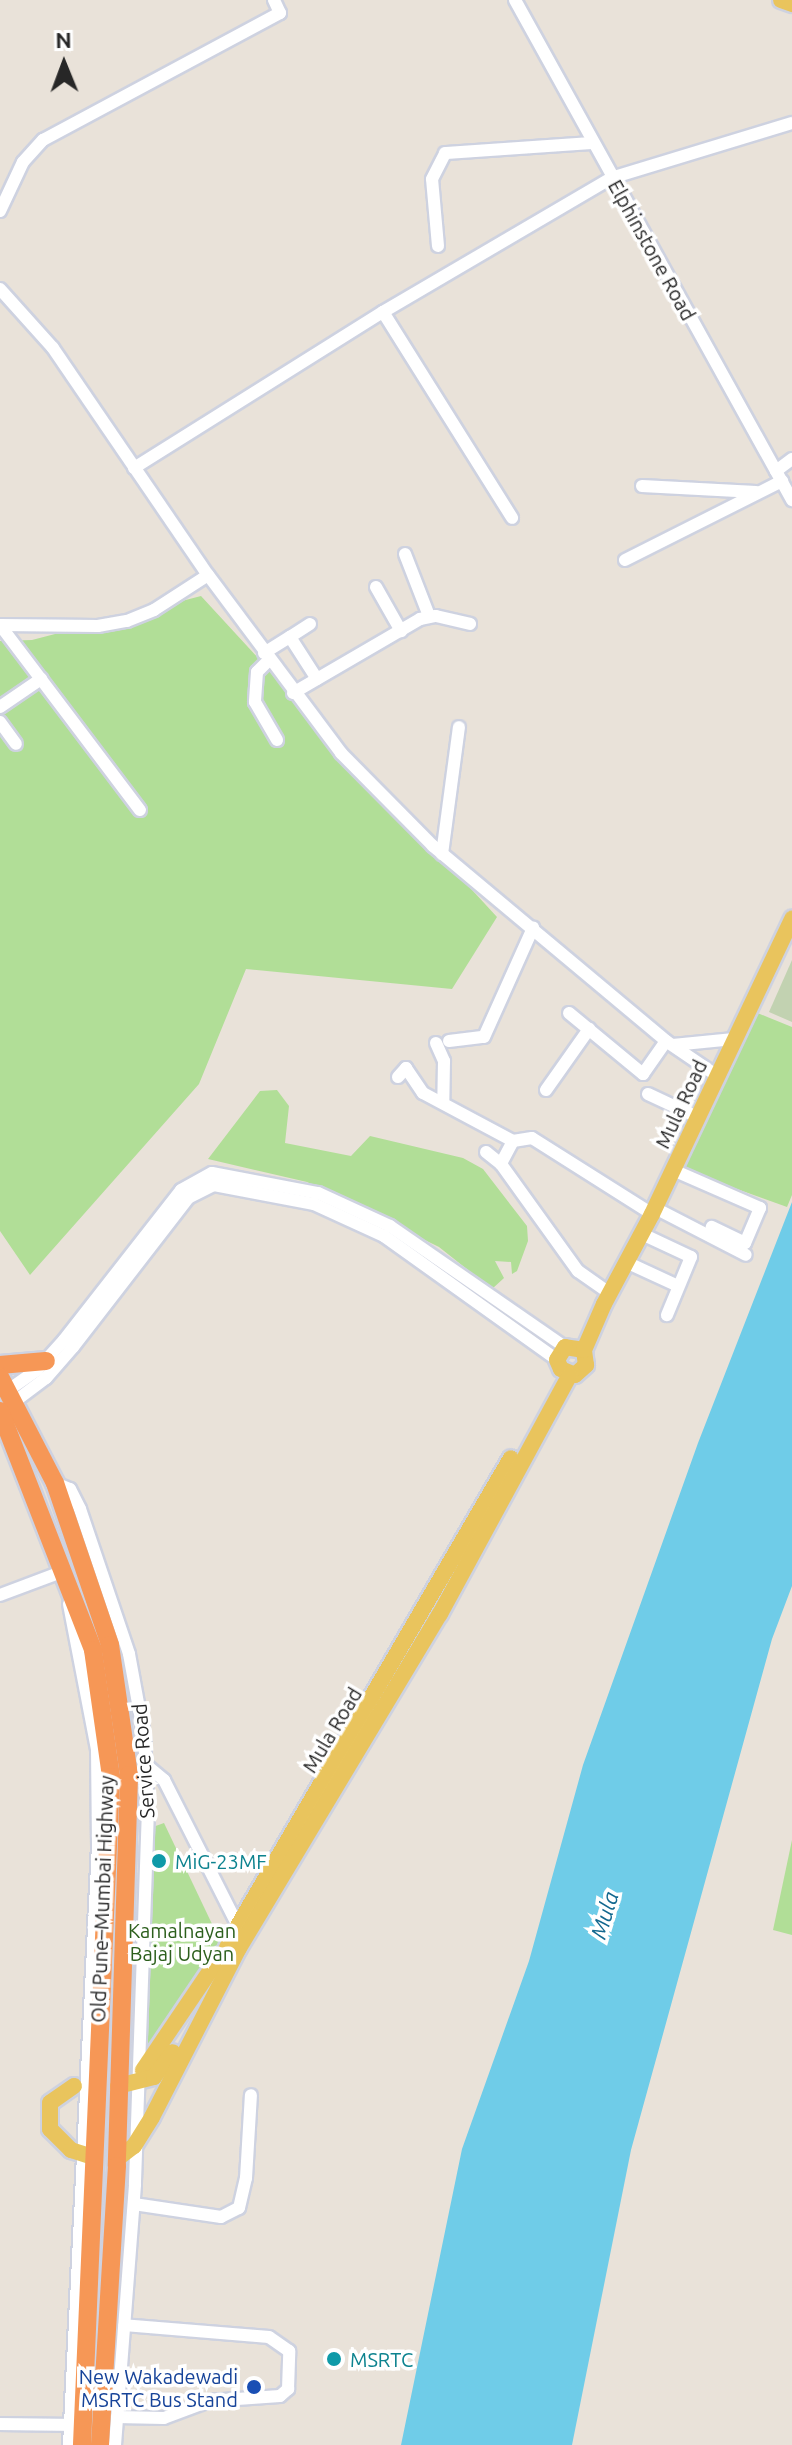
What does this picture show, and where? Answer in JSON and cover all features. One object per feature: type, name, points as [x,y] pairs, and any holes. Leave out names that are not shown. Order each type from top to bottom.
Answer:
[{"type":"highway","points":[[0,1365],[46,1361]]},
{"type":"highway","name":"Old Pune–Mumbai Highway","points":[[4,1396],[55,1483],[110,1645],[123,1716],[131,1806],[132,2080],[118,2158],[100,2445]]},
{"type":"highway","name":"Old Pune–Mumbai Highway","points":[[4,1396],[93,1650],[113,1807],[90,2158],[82,2445]]},
{"type":"main road","points":[[781,0],[792,4]]},
{"type":"main road","name":"Mula Road","points":[[132,2080],[227,1947],[241,1933],[569,1358],[606,1299],[654,1211],[792,919]]},
{"type":"main road","points":[[118,2158],[134,2146],[241,1933]]},
{"type":"main road","points":[[74,2086],[50,2103],[48,2121],[54,2136],[90,2158]]},
{"type":"street","points":[[0,211],[23,162],[43,140],[280,13],[274,0]]},
{"type":"street","name":"Elphinstone Road","points":[[515,0],[792,500]]},
{"type":"street","points":[[134,468],[383,312],[611,178],[792,123]]},
{"type":"street","points":[[438,246],[432,179],[445,153],[593,143]]},
{"type":"street","points":[[0,289],[53,348],[208,575],[293,693],[341,753],[442,854],[669,1043],[716,1075]]},
{"type":"street","points":[[383,312],[512,518]]},
{"type":"street","points":[[625,560],[759,493],[779,476],[792,459]]},
{"type":"street","points":[[642,486],[759,493]]},
{"type":"street","points":[[405,554],[429,616]]},
{"type":"street","points":[[0,625],[98,626],[127,621],[154,610],[208,575]]},
{"type":"street","points":[[376,587],[401,631]]},
{"type":"street","points":[[293,693],[429,616],[470,624]]},
{"type":"street","points":[[277,740],[255,702],[257,672],[267,656],[310,624]]},
{"type":"street","points":[[0,625],[140,810]]},
{"type":"street","points":[[290,637],[317,679]]},
{"type":"street","points":[[0,707],[41,679]]},
{"type":"street","points":[[0,722],[16,744]]},
{"type":"street","points":[[442,854],[459,727]]},
{"type":"street","points":[[443,1100],[442,1042],[484,1037],[533,928]]},
{"type":"street","points":[[569,1013],[643,1074],[669,1043],[734,1039]]},
{"type":"street","points":[[546,1090],[589,1029]]},
{"type":"street","points":[[398,1077],[406,1068],[419,1090],[443,1100],[513,1141],[532,1138],[654,1211],[746,1255]]},
{"type":"street","points":[[648,1094],[697,1117]]},
{"type":"street","points":[[501,1164],[513,1141]]},
{"type":"street","points":[[486,1152],[501,1164],[578,1271],[606,1299]]},
{"type":"street","points":[[673,1170],[760,1208],[745,1243],[712,1227]]},
{"type":"street","points":[[4,1396],[46,1361],[174,1197],[212,1173],[318,1193],[390,1226],[569,1358]]},
{"type":"street","points":[[4,1396],[46,1378],[188,1198],[214,1185],[314,1204],[384,1236],[569,1358]]},
{"type":"street","points":[[642,1234],[691,1257],[667,1315]]},
{"type":"street","points":[[626,1262],[678,1286]]},
{"type":"street","name":"Service Road","points":[[55,1483],[75,1497],[129,1654],[141,1707],[145,1764],[132,2080],[134,2204],[115,2445]]},
{"type":"street","points":[[0,1595],[66,1578]]},
{"type":"street","points":[[145,1764],[164,1780],[209,1878],[241,1933]]},
{"type":"street","points":[[134,2204],[221,2217],[239,2208],[246,2178],[251,2095]]},
{"type":"street","points":[[69,2445],[90,2158]]},
{"type":"street","points":[[117,2417],[164,2418],[209,2401],[280,2396],[288,2389],[289,2351],[277,2340],[124,2325]]},
{"type":"street","points":[[0,2424],[71,2425]]},
{"type":"green space","points":[[201,596],[497,917],[452,989],[246,969],[199,1084],[30,1275],[0,1231],[0,641],[32,640]]},
{"type":"green space","points":[[792,960],[792,1022],[769,1012]]},
{"type":"green space","points":[[755,1012],[792,1027],[792,1195],[787,1207],[679,1168]]},
{"type":"green space","points":[[277,1090],[289,1106],[285,1143],[351,1156],[370,1136],[463,1158],[483,1169],[527,1226],[528,1241],[517,1271],[512,1274],[511,1262],[495,1261],[504,1278],[492,1289],[439,1247],[307,1182],[208,1159],[260,1091]]},
{"type":"green space","name":"Kamalnayan Bajaj Udyan","points":[[164,1823],[222,1945],[144,2063],[150,1828]]},
{"type":"green space","points":[[792,1840],[792,1935],[773,1930]]},
{"type":"water","name":"Mula","points":[[792,1202],[792,1586],[772,1639],[631,2150],[572,2445],[401,2445],[462,2149],[529,1961],[583,1765],[698,1443]]},
{"type":"place","name":"MiG-23MF","points":[[159,1861]]},
{"type":"place","name":"MSRTC","points":[[334,2359]]},
{"type":"place","name":"New Wakadewadi MSRTC Bus Stand","points":[[254,2387]]}]
